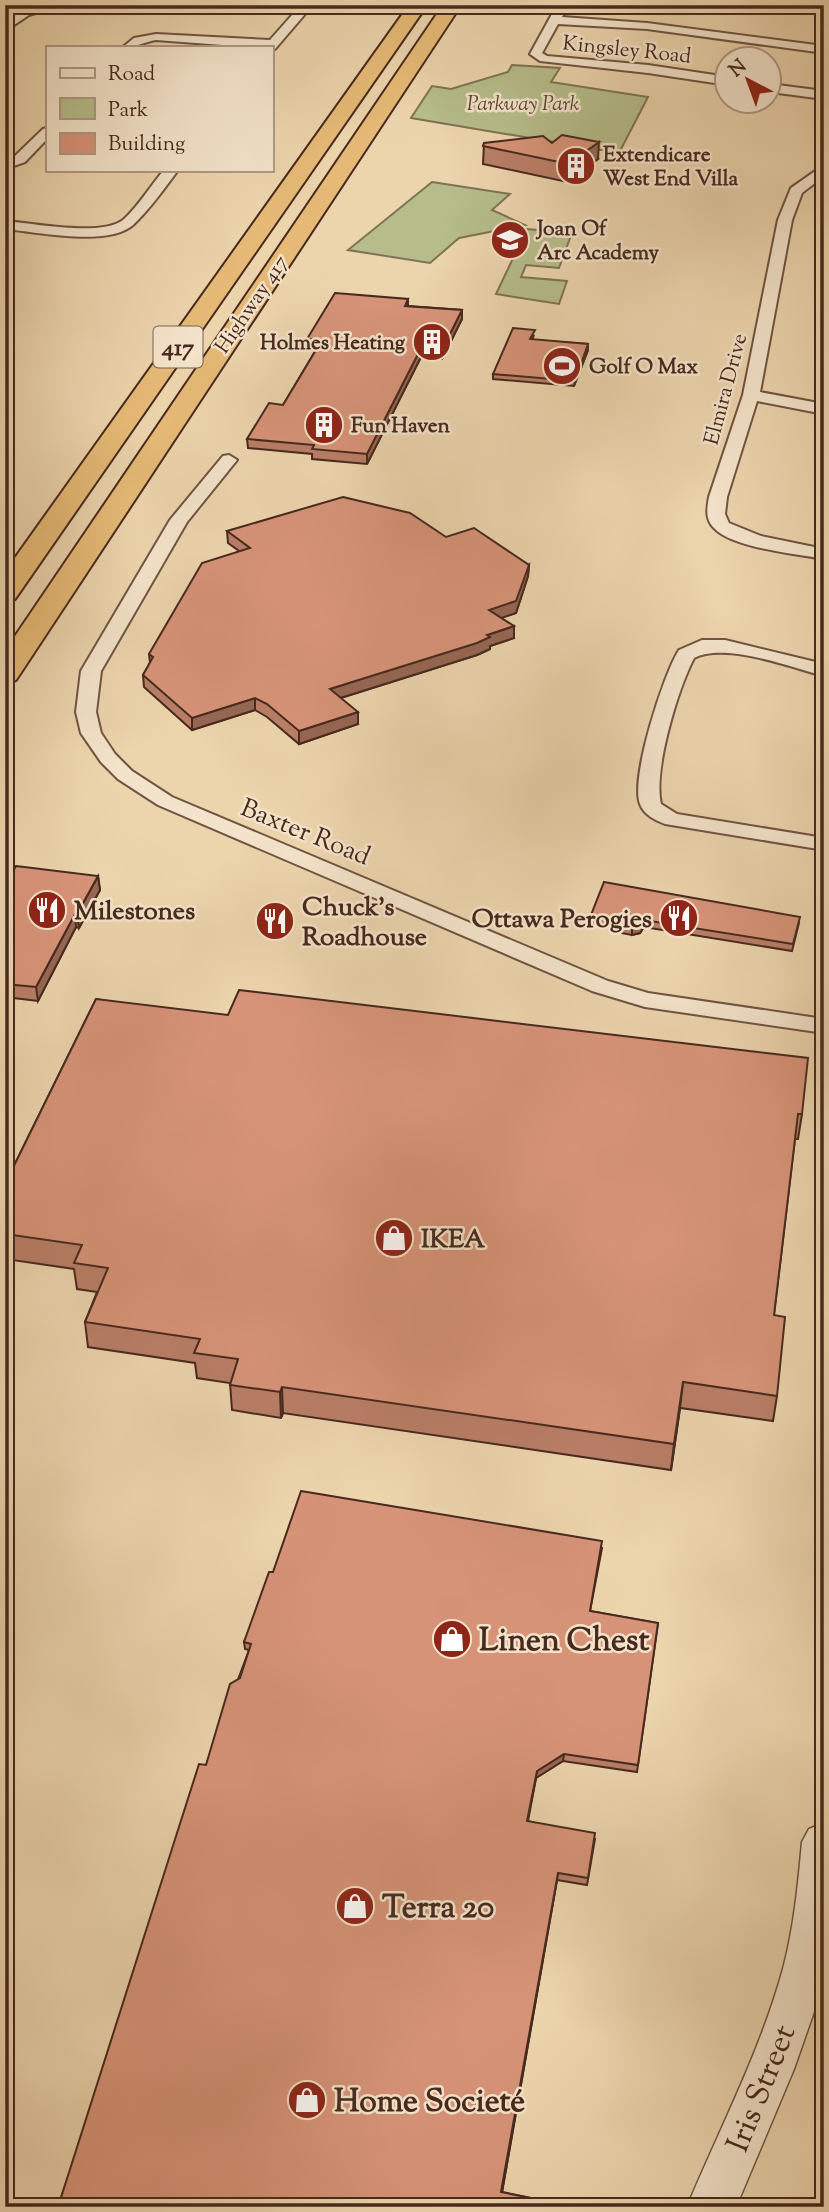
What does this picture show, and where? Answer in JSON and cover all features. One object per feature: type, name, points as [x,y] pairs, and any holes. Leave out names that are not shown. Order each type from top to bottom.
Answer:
[{"type":"highway","name":"417","points":[[5,593],[418,5]]},
{"type":"highway","name":"Highway 417","points":[[5,674],[452,5]]},
{"type":"street","points":[[5,28],[37,6],[57,5]]},
{"type":"street","points":[[130,46],[138,40],[156,37],[272,46],[299,13],[273,5]]},
{"type":"street","name":"Kingsley Road","points":[[563,5],[536,54],[544,59],[714,79]]},
{"type":"street","points":[[792,5],[824,10]]},
{"type":"street","points":[[554,20],[660,27],[824,50]]},
{"type":"street","points":[[784,90],[824,95]]},
{"type":"street","points":[[5,165],[20,159],[46,133]]},
{"type":"street","name":"Elmira Drive","points":[[824,169],[796,191],[785,220],[751,395],[718,497],[715,515],[722,527],[740,535],[824,554]]},
{"type":"street","points":[[5,225],[109,230],[127,223],[168,172]]},
{"type":"street","points":[[751,395],[824,409]]},
{"type":"street","name":"Baxter Road","points":[[229,460],[179,520],[92,671],[86,712],[91,733],[108,758],[125,775],[165,801],[257,842],[600,986],[645,1000],[824,1026]]},
{"type":"street","points":[[824,670],[725,646],[702,646],[686,654],[674,680],[649,776],[649,803],[659,814],[688,823],[824,844]]},
{"type":"street","name":"Iris Street","points":[[711,2207],[758,2101],[801,1984],[823,1866]]},
{"type":"green space","name":"Parkway Park","points":[[512,65],[560,68],[551,82],[648,97],[619,153],[411,118],[432,86],[451,89],[508,72]]},
{"type":"green space","points":[[432,182],[510,194],[492,210],[525,225],[459,238],[430,263],[348,250]]},
{"type":"green space","points":[[527,229],[572,233],[559,268],[526,265],[521,277],[567,281],[559,304],[496,294]]},
{"type":"building","points":[[562,135],[599,142],[572,161],[578,166],[483,146],[484,143],[543,136],[552,143]]},
{"type":"building","points":[[335,293],[408,299],[405,306],[462,310],[442,350],[421,348],[367,454],[312,449],[314,445],[247,439],[269,403],[283,405],[322,340],[307,339]]},
{"type":"building","points":[[513,328],[535,330],[530,339],[588,344],[575,381],[493,374]]},
{"type":"building","points":[[343,497],[410,513],[446,537],[474,528],[529,565],[516,601],[489,610],[514,626],[487,635],[490,637],[477,643],[330,689],[358,712],[299,731],[267,704],[255,698],[192,718],[143,675],[153,657],[149,654],[202,563],[250,548],[227,531]]},
{"type":"building","points":[[16,866],[98,876],[36,987],[5,984],[5,885]]},
{"type":"building","points":[[604,882],[800,917],[793,944],[644,920],[641,926],[632,929],[616,926],[618,921],[591,915]]},
{"type":"building","name":"IKEA","points":[[239,990],[808,1058],[802,1114],[798,1114],[774,1315],[785,1317],[777,1396],[683,1382],[674,1444],[282,1387],[280,1392],[230,1385],[238,1359],[194,1353],[200,1339],[85,1322],[108,1268],[74,1263],[82,1245],[5,1234],[5,1184],[96,999],[228,1015]]},
{"type":"building","points":[[301,1491],[602,1541],[590,1611],[658,1623],[638,1765],[564,1754],[537,1771],[527,1821],[595,1833],[588,1878],[558,1873],[501,2192],[546,2201],[545,2207],[58,2207],[199,1764],[206,1765],[230,1684],[240,1678],[251,1644],[244,1642],[269,1572],[273,1572]]},
{"type":"place","name":"Extendicare West End Villa","points":[[576,166]]},
{"type":"place","name":"Joan Of Arc Academy","points":[[510,240]]},
{"type":"place","name":"Holmes Heating","points":[[432,342]]},
{"type":"place","name":"Golf O Max","points":[[562,366]]},
{"type":"place","name":"Fun Haven","points":[[324,425]]},
{"type":"place","name":"Milestones","points":[[47,910]]},
{"type":"place","name":"Ottawa Perogies","points":[[679,918]]},
{"type":"place","name":"Chuck's Roadhouse","points":[[275,921]]},
{"type":"place","name":"IKEA","points":[[394,1238]]},
{"type":"place","name":"Linen Chest","points":[[452,1639]]},
{"type":"place","name":"Terra 20","points":[[355,1906]]},
{"type":"place","name":"Home Societé","points":[[307,2100]]}]
